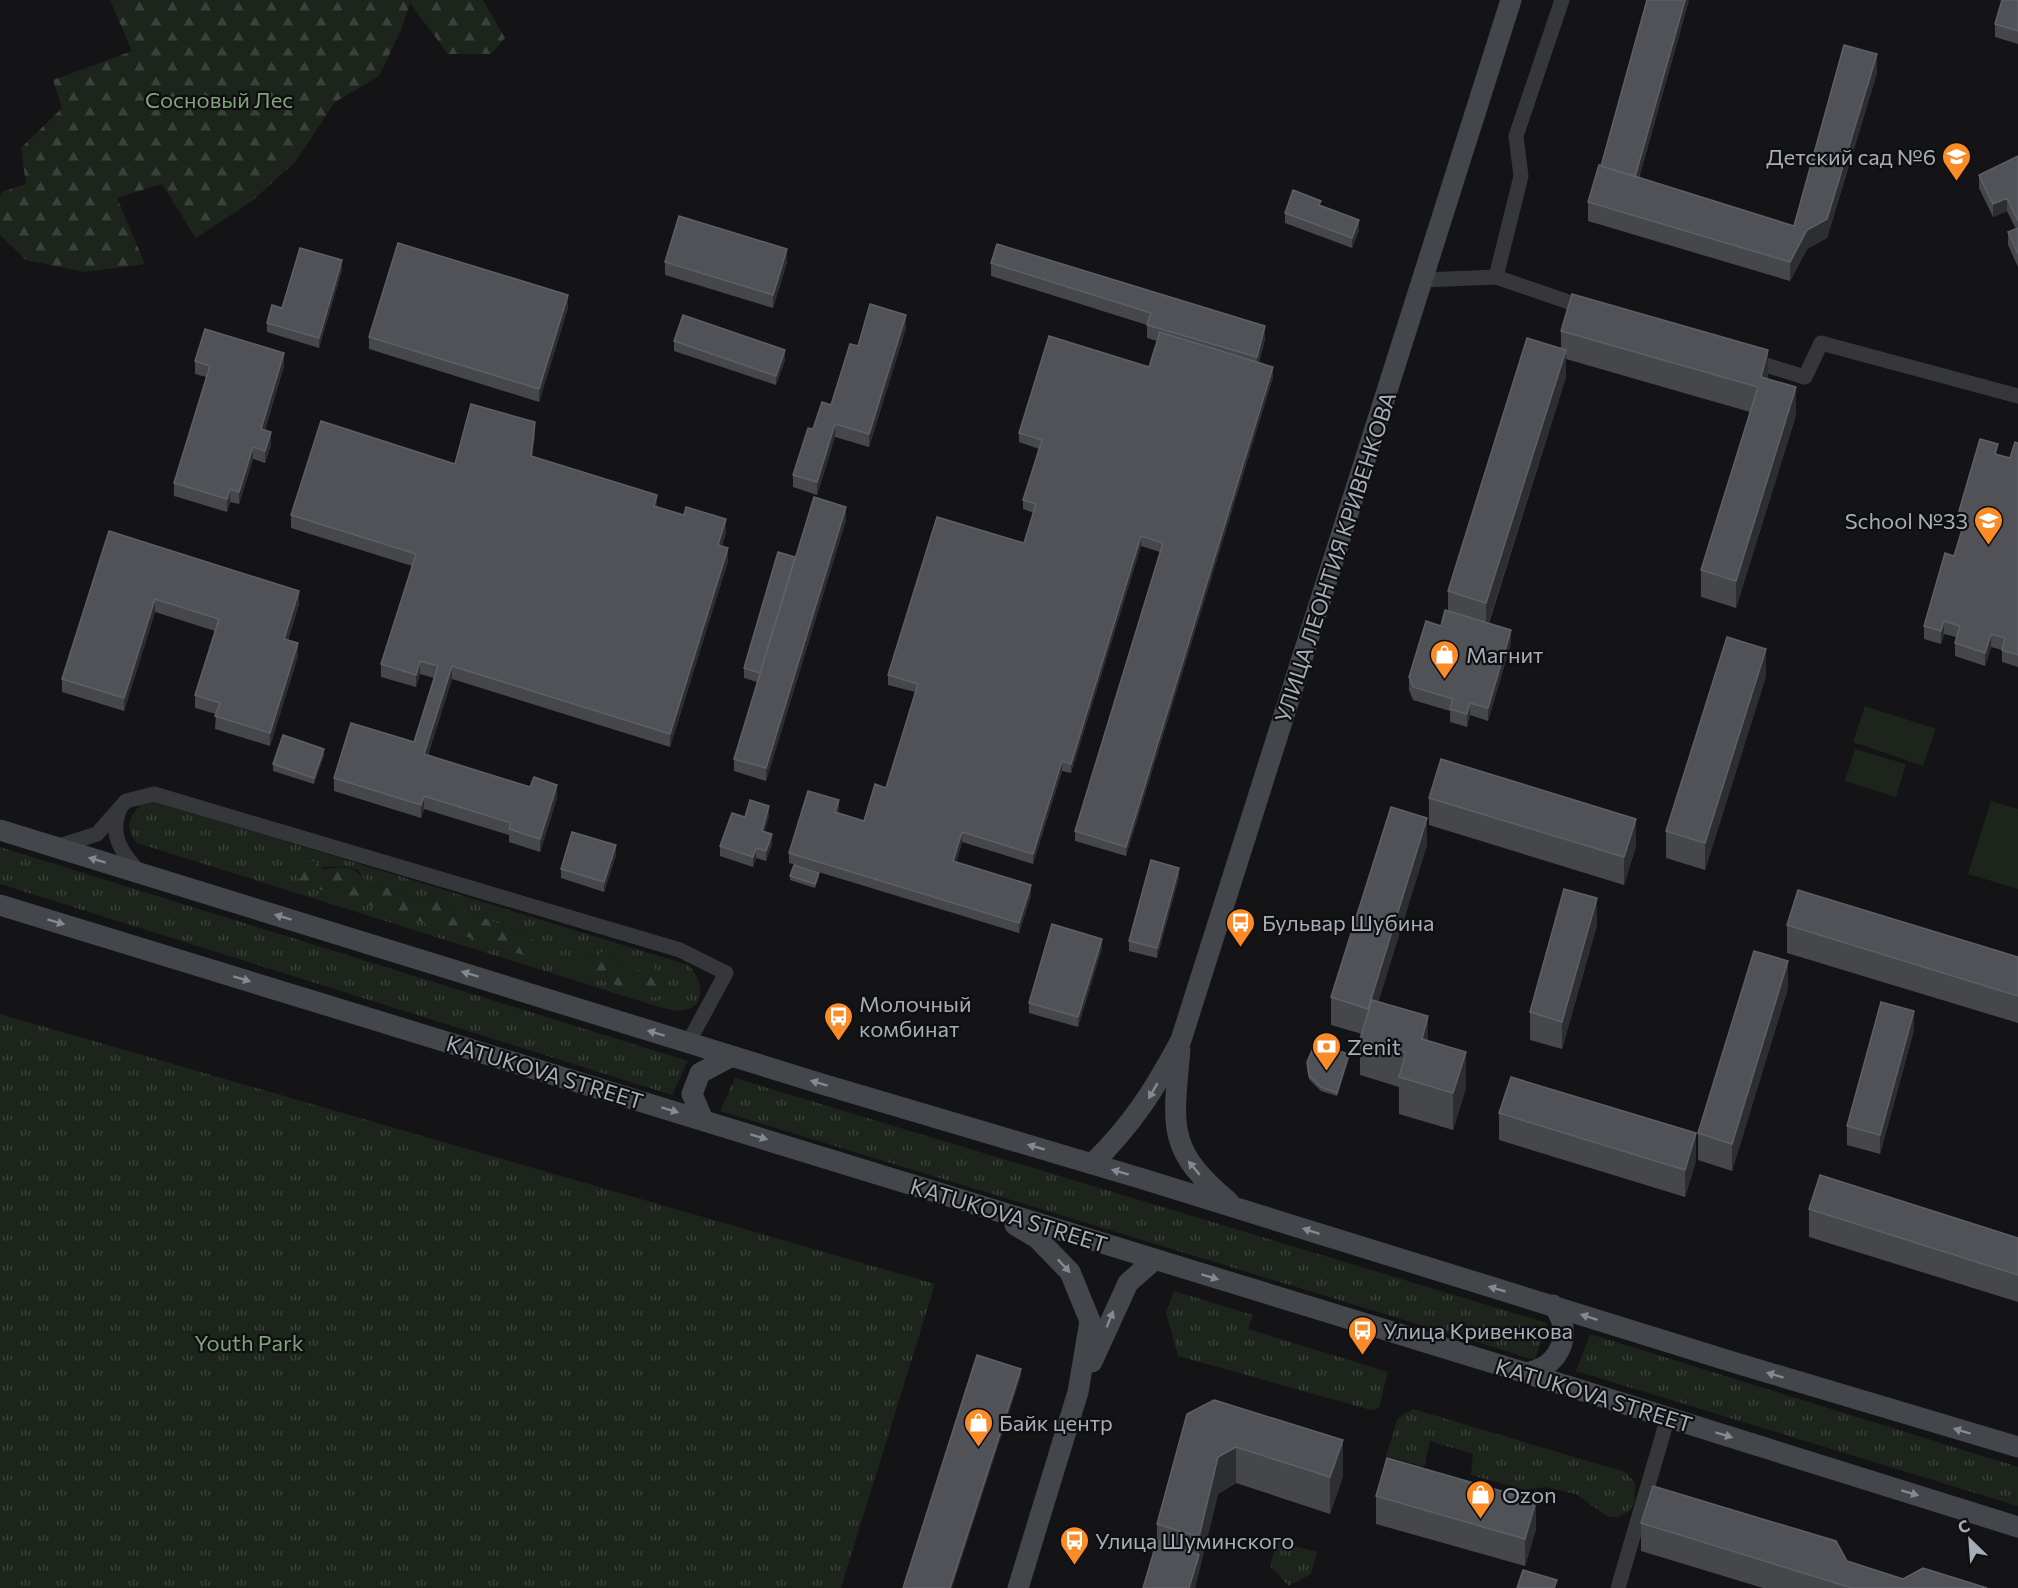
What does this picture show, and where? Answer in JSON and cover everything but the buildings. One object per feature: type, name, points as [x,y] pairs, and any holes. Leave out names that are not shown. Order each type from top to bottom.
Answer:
[{"type":"main road","name":"УЛИЦА ЛЕОНТИЯ КРИВЕНКОВА","points":[[1488,73],[1500,0]]},
{"type":"main road","name":"УЛИЦА ЛЕОНТИЯ КРИВЕНКОВА","points":[[1181,1040],[1511,0]]},
{"type":"main road","points":[[0,830],[688,1043],[1553,1305],[1736,1364],[2018,1447]]},
{"type":"main road","name":"KATUKOVA STREET","points":[[0,905],[1526,1373],[2018,1527]]},
{"type":"main road","points":[[1092,1164],[1114,1143],[1150,1097],[1181,1040]]},
{"type":"main road","points":[[1181,1040],[1175,1106],[1178,1140],[1190,1165],[1236,1208]]},
{"type":"main road","points":[[703,1120],[692,1094],[700,1073],[732,1056]]},
{"type":"main road","points":[[983,1207],[1037,1238],[1071,1272],[1090,1320],[1078,1392]]},
{"type":"main road","points":[[1018,1588],[1078,1392],[1128,1282],[1154,1260]]},
{"type":"main road","points":[[1526,1373],[1548,1364],[1559,1353],[1565,1338],[1563,1323],[1553,1305]]},
{"type":"street","points":[[1496,277],[1521,176],[1516,136],[1562,0]]},
{"type":"street","points":[[1423,280],[1496,277],[1604,314]]},
{"type":"street","points":[[1738,356],[1805,377],[1821,343],[2018,396]]},
{"type":"street","points":[[56,847],[97,834],[126,801],[154,794],[680,950],[726,974],[688,1043]]},
{"type":"street","points":[[126,801],[118,813],[115,829],[125,856],[140,873]]},
{"type":"street","points":[[1618,1588],[1668,1417]]},
{"type":"green space","name":"Сосновый Лес","points":[[110,0],[483,0],[505,38],[491,54],[448,54],[410,3],[401,30],[379,76],[335,102],[296,161],[252,201],[196,238],[162,184],[117,198],[145,264],[84,272],[26,260],[0,235],[0,196],[2,192],[26,184],[21,148],[62,108],[53,80],[132,51]]},
{"type":"green space","points":[[1865,706],[1936,729],[1923,766],[1853,742]]},
{"type":"green space","points":[[1855,749],[1906,764],[1896,797],[1845,781]]},
{"type":"green space","points":[[146,801],[158,802],[688,965],[697,977],[700,997],[697,1003],[685,1010],[656,1006],[137,843],[129,826],[132,815]],"holes":[[[344,866],[358,870],[369,886],[393,888],[415,901],[440,900],[537,942],[293,869]],[[604,950],[632,972],[654,998],[624,986],[583,957],[592,962]]]},
{"type":"green space","points":[[1991,801],[2018,809],[2018,889],[1968,874]]},
{"type":"green space","points":[[0,847],[688,1061],[672,1095],[0,884]]},
{"type":"green space","points":[[315,861],[323,869],[350,868],[359,874],[369,886],[393,888],[415,901],[440,900],[516,931],[537,942],[539,960],[303,884],[292,869],[302,863]]},
{"type":"green space","points":[[604,950],[632,972],[651,966],[661,973],[664,992],[654,998],[580,973],[569,957],[583,957],[592,962]]},
{"type":"green space","name":"Youth Park","points":[[0,1014],[935,1284],[841,1588],[0,1588]]},
{"type":"green space","points":[[735,1078],[1547,1323],[1535,1360],[720,1111]]},
{"type":"green space","points":[[1174,1291],[1253,1315],[1248,1329],[1388,1372],[1379,1408],[1371,1410],[1178,1356],[1166,1313]]},
{"type":"green space","points":[[1590,1334],[2018,1467],[2018,1506],[1576,1371]]},
{"type":"green space","points":[[1413,1409],[1625,1472],[1635,1483],[1635,1502],[1629,1511],[1618,1517],[1608,1517],[1576,1494],[1545,1487],[1525,1490],[1471,1475],[1473,1454],[1430,1441],[1424,1467],[1386,1456],[1398,1418]]},
{"type":"green space","points":[[1277,1541],[1317,1552],[1311,1574],[1289,1586],[1270,1566]]},
{"type":"place","name":"Детский сад №6","points":[[1957,182]]},
{"type":"place","name":"School №33","points":[[1989,546]]},
{"type":"place","name":"Магнит","points":[[1445,680]]},
{"type":"place","name":"Бульвар Шубина","points":[[1241,948]]},
{"type":"place","name":"Молочный комбинат","points":[[838,1042]]},
{"type":"place","name":"Zenit","points":[[1326,1072]]},
{"type":"place","name":"Улица Кривенкова","points":[[1362,1356]]},
{"type":"place","name":"Байк центр","points":[[978,1448]]},
{"type":"place","name":"Ozon","points":[[1481,1520]]},
{"type":"place","name":"Улица Шуминского","points":[[1074,1566]]}]
